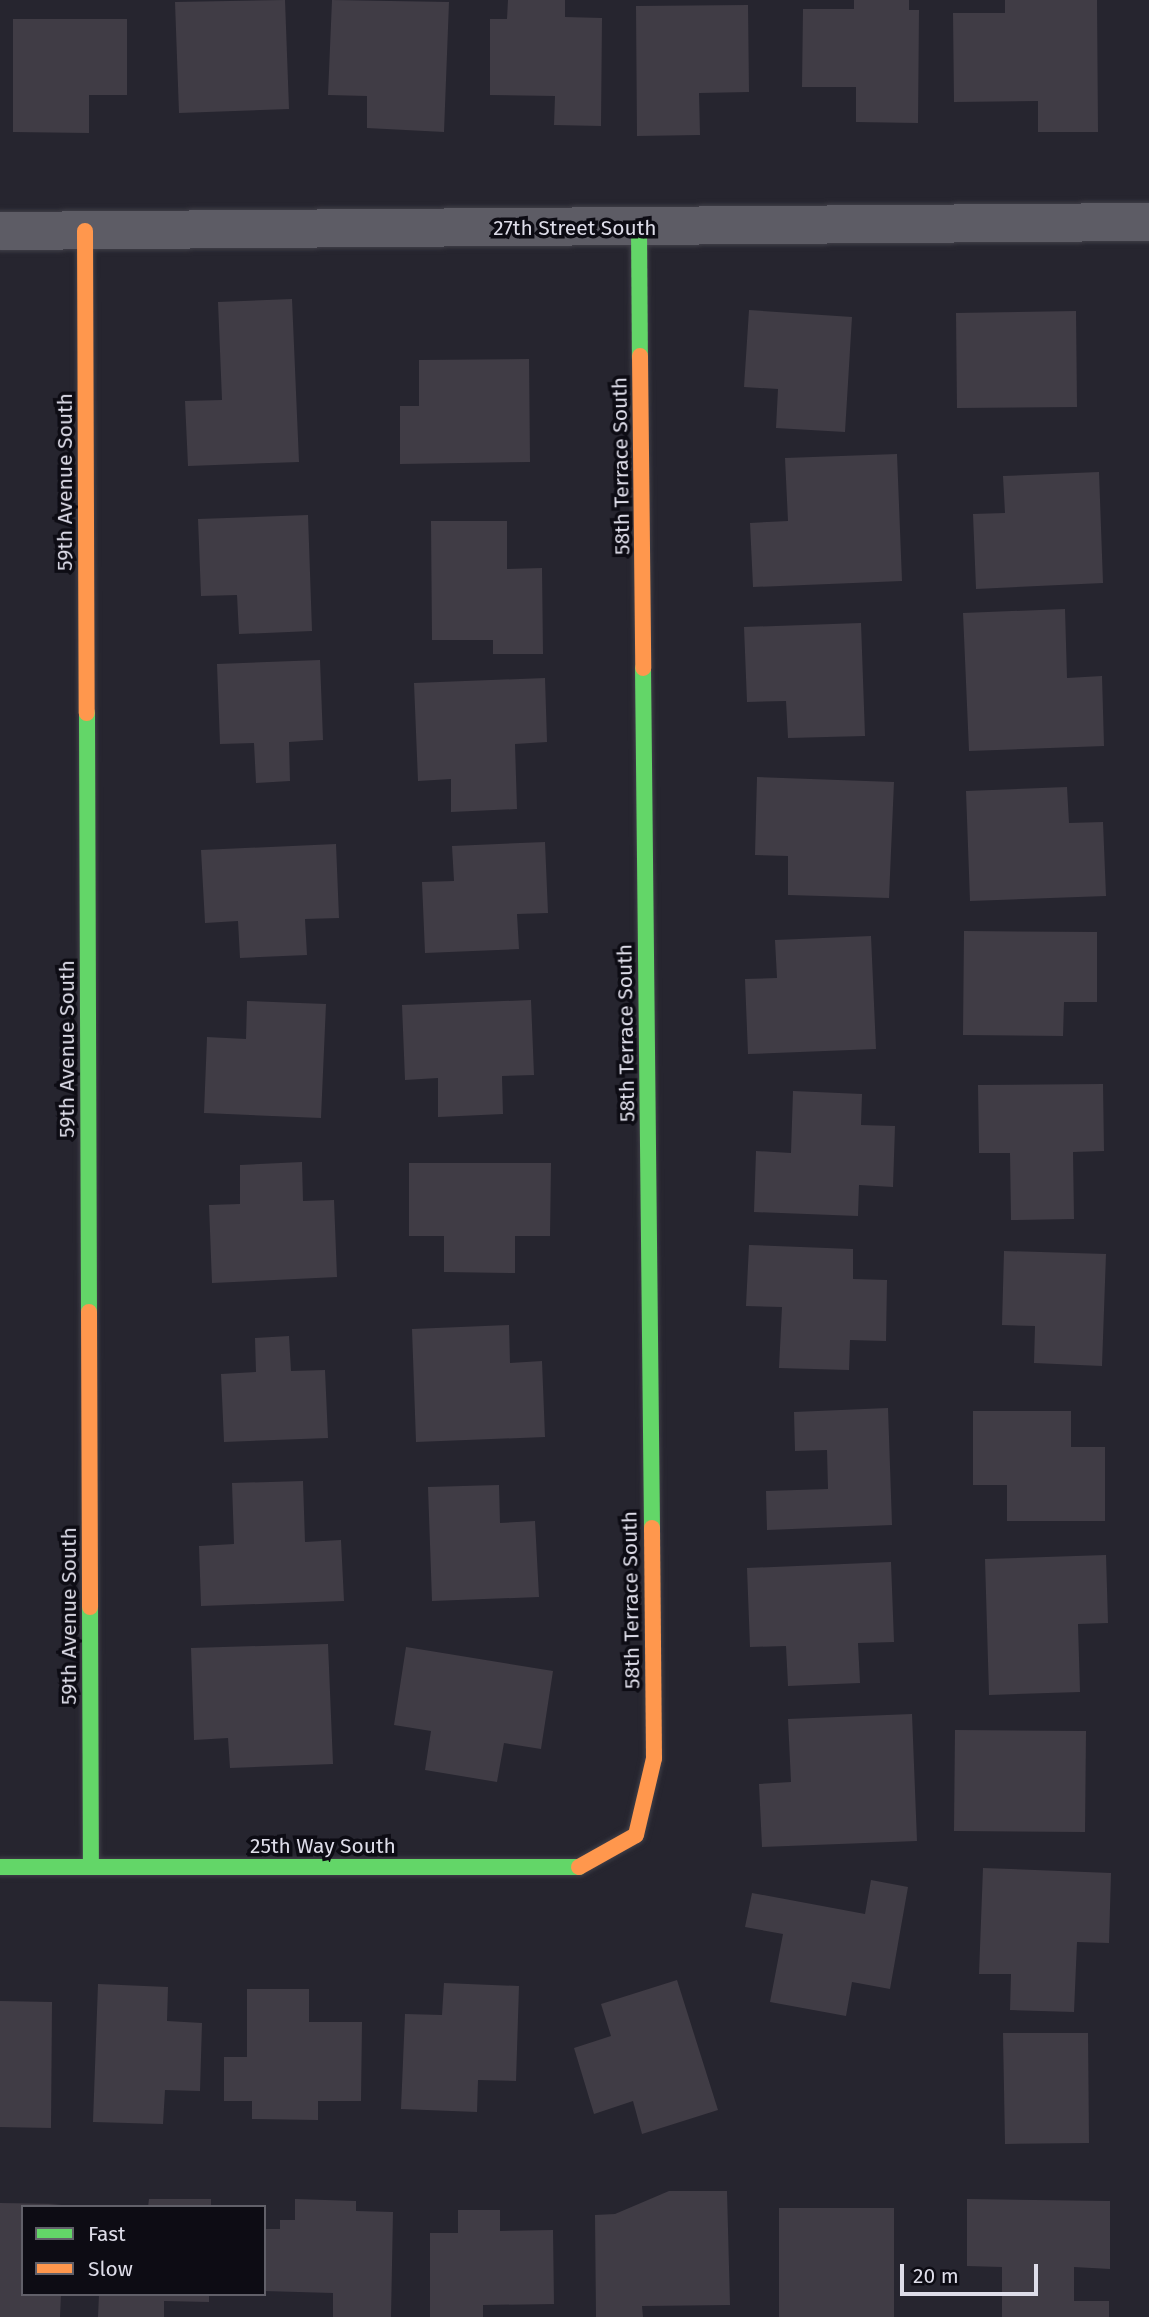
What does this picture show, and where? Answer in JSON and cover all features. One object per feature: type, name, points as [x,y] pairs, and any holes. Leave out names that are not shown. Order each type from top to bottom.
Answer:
[{"type":"street","name":"27th Street South","points":[[0,231],[1149,222]]},
{"type":"street","name":"58th Terrace South","points":[[636,1835],[654,1758],[639,228]]},
{"type":"street","name":"59th Avenue South","points":[[85,231],[91,1866]]},
{"type":"street","name":"25th Way South","points":[[0,1867],[577,1868],[636,1835]]},
{"type":"building","points":[[285,0],[289,109],[179,113],[175,2]]},
{"type":"building","points":[[332,0],[449,2],[444,132],[367,128],[367,96],[328,95]]},
{"type":"building","points":[[508,0],[565,0],[565,17],[602,18],[601,126],[554,125],[555,96],[490,95],[490,19],[507,19]]},
{"type":"building","points":[[854,0],[909,0],[909,10],[919,10],[918,123],[856,122],[856,87],[802,87],[803,9],[854,9]]},
{"type":"building","points":[[1005,0],[1097,0],[1098,132],[1038,132],[1038,101],[954,102],[953,13],[1005,13]]},
{"type":"building","points":[[748,5],[749,92],[699,93],[700,135],[637,136],[636,6]]},
{"type":"building","points":[[13,19],[127,19],[127,95],[89,95],[89,133],[13,132]]},
{"type":"building","points":[[292,299],[299,462],[188,466],[185,401],[222,400],[218,302]]},
{"type":"building","points":[[749,310],[852,317],[845,432],[776,428],[778,389],[744,387]]},
{"type":"building","points":[[1076,311],[1077,407],[957,408],[956,313]]},
{"type":"building","points":[[529,359],[530,462],[400,464],[400,406],[419,406],[419,360]]},
{"type":"building","points":[[897,454],[902,581],[753,587],[750,523],[788,521],[785,458]]},
{"type":"building","points":[[1099,472],[1103,583],[976,589],[973,514],[1005,513],[1003,476]]},
{"type":"building","points":[[308,515],[312,631],[239,634],[237,595],[201,596],[198,519]]},
{"type":"building","points":[[431,521],[507,521],[507,569],[542,568],[543,654],[493,654],[493,640],[432,640]]},
{"type":"building","points":[[1065,609],[1067,678],[1102,676],[1104,746],[969,751],[963,613]]},
{"type":"building","points":[[861,623],[865,736],[788,738],[786,701],[747,702],[744,627]]},
{"type":"building","points":[[320,660],[323,740],[289,742],[290,781],[256,783],[254,743],[220,744],[217,664]]},
{"type":"building","points":[[545,678],[547,742],[515,744],[517,809],[451,812],[451,779],[418,781],[414,683]]},
{"type":"building","points":[[757,777],[894,782],[889,898],[788,895],[788,856],[755,855]]},
{"type":"building","points":[[1067,787],[1069,823],[1103,822],[1106,896],[970,901],[966,791]]},
{"type":"building","points":[[545,842],[548,913],[517,914],[519,949],[425,953],[422,882],[454,881],[452,846]]},
{"type":"building","points":[[336,844],[339,918],[305,919],[307,955],[240,958],[238,921],[205,923],[201,850]]},
{"type":"building","points":[[964,931],[1097,932],[1097,1002],[1064,1002],[1063,1036],[963,1035]]},
{"type":"building","points":[[871,936],[876,1049],[748,1054],[745,979],[777,978],[775,940]]},
{"type":"building","points":[[531,1000],[534,1075],[502,1076],[503,1114],[438,1117],[438,1078],[405,1080],[402,1005]]},
{"type":"building","points":[[247,1001],[326,1004],[321,1118],[204,1113],[207,1037],[246,1039]]},
{"type":"building","points":[[1103,1084],[1104,1151],[1073,1152],[1074,1219],[1011,1220],[1010,1153],[979,1153],[978,1085]]},
{"type":"building","points":[[793,1091],[862,1094],[861,1125],[895,1126],[893,1187],[859,1185],[858,1216],[754,1212],[756,1151],[791,1153]]},
{"type":"building","points":[[302,1162],[303,1201],[334,1200],[337,1277],[212,1283],[209,1205],[240,1204],[240,1165]]},
{"type":"building","points":[[409,1163],[551,1163],[550,1236],[515,1236],[515,1273],[444,1272],[444,1236],[409,1236]]},
{"type":"building","points":[[749,1245],[853,1249],[853,1279],[887,1280],[886,1341],[850,1340],[849,1370],[779,1368],[782,1307],[746,1306]]},
{"type":"building","points":[[1004,1251],[1106,1254],[1102,1366],[1034,1363],[1035,1326],[1002,1325]]},
{"type":"building","points":[[509,1325],[510,1363],[542,1361],[545,1437],[416,1442],[412,1329]]},
{"type":"building","points":[[289,1336],[291,1371],[325,1370],[328,1438],[224,1442],[221,1374],[256,1372],[255,1338]]},
{"type":"building","points":[[888,1408],[892,1525],[767,1530],[766,1491],[828,1489],[827,1450],[795,1451],[794,1412]]},
{"type":"building","points":[[973,1411],[1071,1411],[1071,1447],[1105,1447],[1105,1521],[1007,1521],[1007,1485],[973,1485]]},
{"type":"building","points":[[303,1481],[305,1542],[341,1540],[344,1601],[201,1606],[199,1546],[234,1544],[232,1483]]},
{"type":"building","points":[[499,1485],[500,1523],[535,1521],[539,1597],[432,1601],[428,1487]]},
{"type":"building","points":[[1106,1555],[1108,1623],[1078,1624],[1080,1692],[989,1695],[985,1559]]},
{"type":"building","points":[[891,1562],[894,1642],[858,1643],[860,1683],[788,1686],[786,1646],[750,1647],[747,1568]]},
{"type":"building","points":[[328,1644],[333,1764],[230,1768],[228,1738],[194,1740],[191,1648]]},
{"type":"building","points":[[406,1647],[553,1671],[541,1749],[504,1743],[497,1782],[425,1770],[431,1731],[394,1725]]},
{"type":"building","points":[[912,1714],[917,1841],[762,1847],[759,1784],[791,1782],[788,1719]]},
{"type":"building","points":[[955,1730],[1086,1731],[1085,1832],[954,1831]]},
{"type":"building","points":[[983,1868],[1111,1873],[1109,1943],[1077,1942],[1074,2012],[1010,2010],[1011,1974],[979,1974]]},
{"type":"building","points":[[871,1880],[908,1887],[890,1989],[852,1982],[846,2016],[770,2002],[783,1934],[745,1927],[752,1893],[865,1914]]},
{"type":"building","points":[[677,1980],[718,2110],[642,2134],[633,2101],[594,2114],[574,2048],[611,2036],[601,2004]]},
{"type":"building","points":[[444,1983],[519,1986],[516,2081],[478,2080],[477,2112],[401,2109],[405,2014],[442,2015]]},
{"type":"building","points":[[98,1984],[168,1987],[167,2021],[202,2023],[200,2091],[165,2090],[163,2124],[93,2122]]},
{"type":"building","points":[[247,1989],[309,1989],[309,2022],[362,2022],[361,2101],[318,2101],[318,2120],[252,2119],[252,2101],[224,2101],[224,2057],[247,2057]]},
{"type":"building","points":[[0,2001],[52,2002],[51,2128],[0,2127]]},
{"type":"building","points":[[1003,2033],[1088,2033],[1089,2143],[1005,2144]]},
{"type":"building","points":[[669,2191],[727,2191],[730,2305],[642,2306],[643,2317],[596,2317],[595,2215],[615,2214]]},
{"type":"building","points":[[149,2199],[211,2199],[211,2205],[148,2205]]},
{"type":"building","points":[[295,2199],[356,2201],[356,2211],[393,2212],[391,2317],[333,2317],[333,2293],[266,2291],[266,2229],[280,2229],[280,2220],[295,2220]]},
{"type":"building","points":[[967,2199],[1110,2201],[1110,2269],[1074,2267],[1074,2301],[1109,2301],[1109,2317],[1002,2317],[1002,2267],[967,2266]]},
{"type":"building","points":[[0,2203],[62,2204],[21,2205],[21,2296],[61,2296],[60,2317],[0,2317]]},
{"type":"building","points":[[779,2208],[894,2208],[894,2317],[779,2317]]},
{"type":"building","points":[[458,2210],[500,2210],[500,2231],[553,2230],[554,2304],[483,2305],[483,2317],[430,2317],[430,2233],[458,2233]]},
{"type":"building","points":[[99,2296],[209,2296],[209,2302],[164,2301],[164,2317],[98,2317]]},
{"type":"traffic: fast","points":[[639,228],[640,356]]},
{"type":"traffic: fast","points":[[643,668],[652,1528]]},
{"type":"traffic: fast","points":[[87,713],[89,1312]]},
{"type":"traffic: fast","points":[[90,1607],[91,1866]]},
{"type":"traffic: fast","points":[[0,1867],[579,1867]]},
{"type":"traffic: slow","points":[[85,231],[87,713]]},
{"type":"traffic: slow","points":[[640,356],[643,668]]},
{"type":"traffic: slow","points":[[89,1312],[90,1607]]},
{"type":"traffic: slow","points":[[579,1867],[636,1835],[654,1758],[652,1528]]}]
